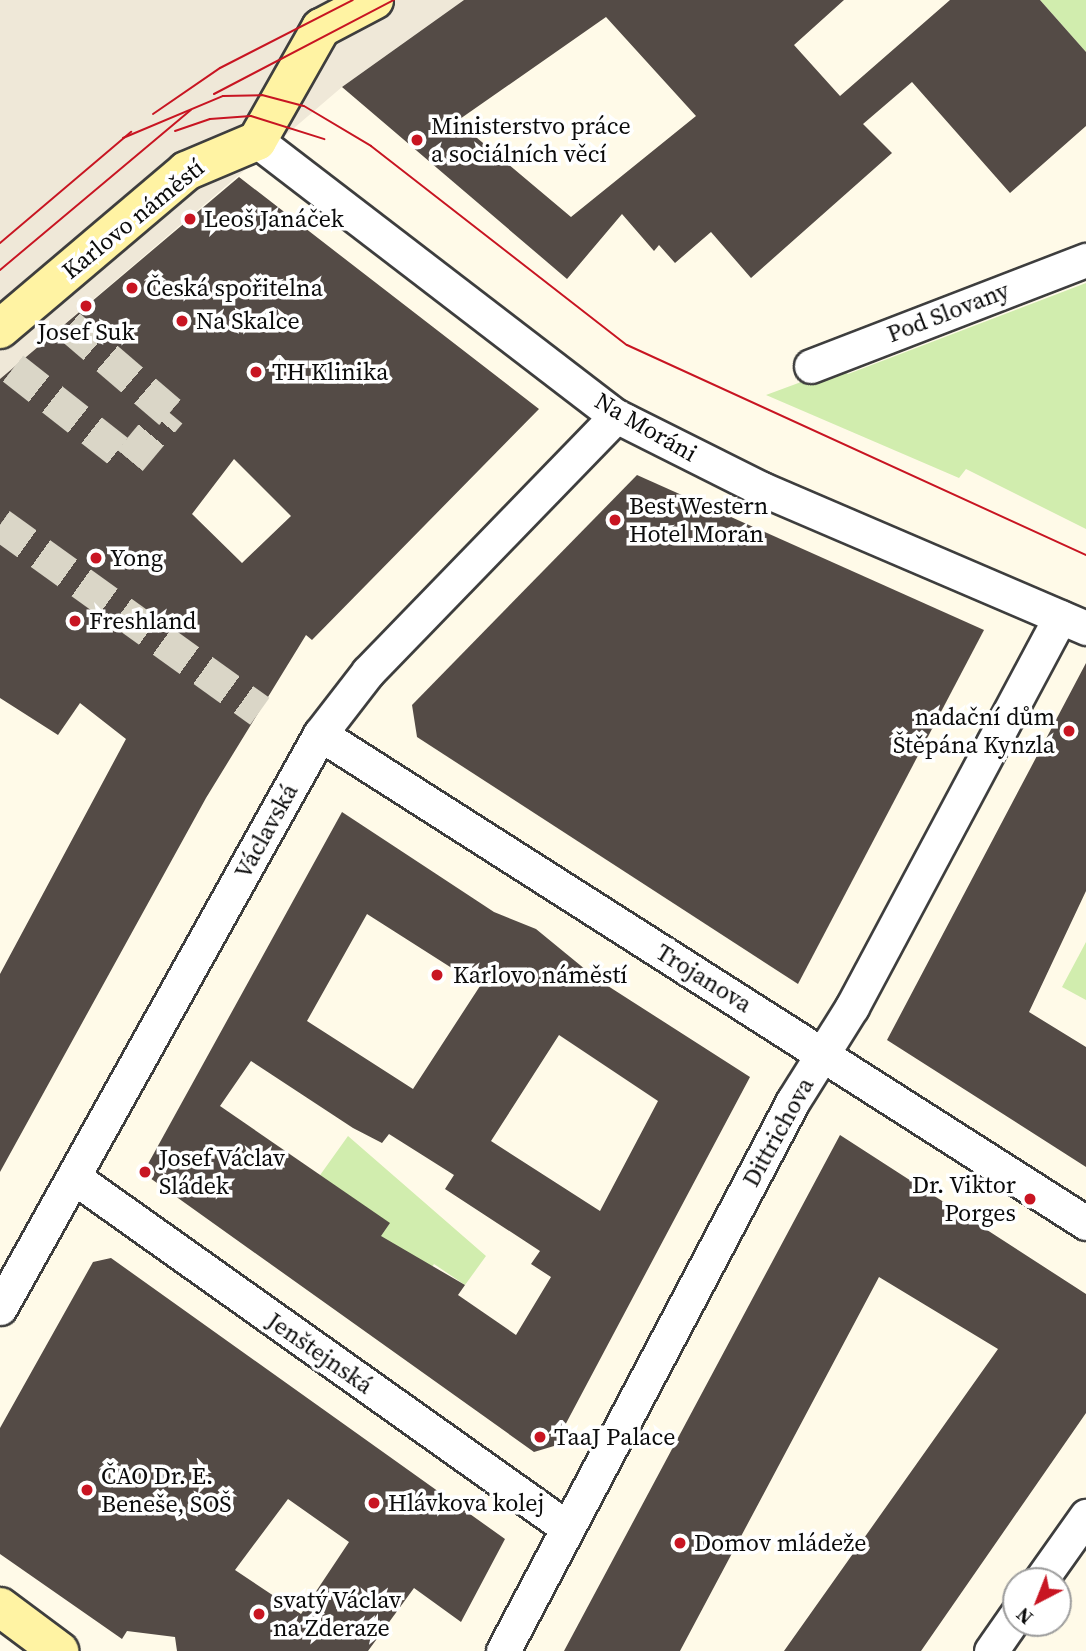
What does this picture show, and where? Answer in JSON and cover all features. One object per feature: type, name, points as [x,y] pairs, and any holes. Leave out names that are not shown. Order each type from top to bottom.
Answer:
[{"type":"street","points":[[257,141],[321,28],[374,0]]},
{"type":"street","name":"Karlovo náměstí","points":[[0,329],[186,171],[257,141]]},
{"type":"street","name":"Na Moráni","points":[[257,141],[616,416],[762,489],[1073,623]]},
{"type":"street","name":"Pod Slovany","points":[[811,366],[1086,260]]},
{"type":"street","name":"Václavská","points":[[0,1308],[75,1178],[320,734],[368,672],[616,416]]},
{"type":"street","name":"Dittrichova","points":[[503,1651],[566,1527],[822,1053],[1073,623]]},
{"type":"street","name":"Trojanova","points":[[320,734],[1086,1223]]},
{"type":"street","name":"Jenštejnská","points":[[75,1178],[566,1527]]},
{"type":"street","points":[[1050,1567],[1086,1516]]},
{"type":"street","points":[[0,1606],[60,1651]]},
{"type":"street","points":[[991,1651],[1002,1635]]},
{"type":"green space","points":[[1040,0],[1086,0],[1086,52]]},
{"type":"green space","points":[[1086,283],[1086,529],[966,469],[959,478],[766,395],[839,368],[848,374]]},
{"type":"green space","points":[[1086,942],[1086,1000],[1062,987]]},
{"type":"green space","points":[[348,1136],[486,1256],[465,1285],[434,1264],[428,1273],[313,1185]]},
{"type":"shaded area","points":[[0,0],[464,0],[342,87],[0,379]]},
{"type":"building","points":[[464,0],[844,0],[794,45],[840,96],[950,0],[1040,0],[1086,52],[1086,126],[1010,193],[912,82],[863,124],[892,153],[751,278],[711,232],[675,263],[659,245],[654,251],[622,214],[567,279],[342,87]],"holes":[[[606,17],[696,116],[571,217],[457,121]]]},
{"type":"building","points":[[239,177],[539,409],[312,640],[306,635],[206,798],[0,1172],[0,974],[126,739],[80,703],[58,735],[0,698],[0,379]],"holes":[[[234,459],[291,516],[242,563],[192,514]]]},
{"type":"building","points":[[637,475],[984,630],[798,984],[417,737],[412,705]]},
{"type":"building","points":[[1086,663],[1086,891],[1029,1012],[1086,1047],[1086,1167],[887,1040]]},
{"type":"building","points":[[342,812],[494,912],[536,929],[597,979],[750,1077],[554,1446],[534,1452],[143,1173]],"holes":[[[367,914],[480,986],[413,1089],[307,1021]],[[559,1035],[658,1101],[600,1211],[491,1141]],[[251,1061],[353,1128],[382,1143],[389,1134],[454,1175],[445,1189],[540,1251],[531,1264],[551,1277],[516,1335],[458,1295],[465,1285],[381,1236],[390,1223],[220,1106]]]},
{"type":"building","points":[[840,1135],[1086,1294],[1086,1413],[921,1651],[784,1651],[998,1349],[879,1277],[680,1651],[564,1651]]},
{"type":"building","points":[[111,1258],[505,1539],[461,1622],[414,1588],[368,1651],[177,1651],[175,1637],[127,1631],[122,1639],[0,1554],[0,1428],[93,1262]],"holes":[[[288,1499],[349,1542],[301,1614],[235,1570]]]},
{"type":"tunnel","points":[[13,368],[130,460],[170,412],[66,323]]},
{"type":"tunnel","points":[[0,524],[260,711]]},
{"type":"tram line","points":[[153,114],[220,68],[353,0]]},
{"type":"tram line","points":[[214,94],[394,0]]},
{"type":"tram line","points":[[123,138],[223,96],[262,95],[304,106],[371,146],[627,345],[1086,555]]},
{"type":"tram line","points":[[0,270],[191,110]]},
{"type":"tram line","points":[[175,131],[210,119],[251,116],[324,139]]},
{"type":"tram line","points":[[0,243],[131,132]]},
{"type":"place","name":"Ministerstvo práce a sociálních věcí","points":[[417,140]]},
{"type":"place","name":"Leoš Janáček","points":[[190,219]]},
{"type":"place","name":"Česká spořitelna","points":[[132,288]]},
{"type":"place","name":"Josef Suk","points":[[86,306]]},
{"type":"place","name":"Na Skalce","points":[[182,321]]},
{"type":"place","name":"TH Klinika","points":[[256,372]]},
{"type":"place","name":"Best Western Hotel Moran","points":[[615,520]]},
{"type":"place","name":"Yong","points":[[96,558]]},
{"type":"place","name":"Freshland","points":[[75,621]]},
{"type":"place","name":"nadační dům Štěpána Kynzla","points":[[1069,731]]},
{"type":"place","name":"Karlovo náměstí","points":[[437,975]]},
{"type":"place","name":"Josef Václav Sládek","points":[[145,1172]]},
{"type":"place","name":"Dr. Viktor Porges","points":[[1030,1199]]},
{"type":"place","name":"TaaJ Palace","points":[[540,1437]]},
{"type":"place","name":"ČAO Dr. E. Beneše, SOŠ","points":[[87,1490]]},
{"type":"place","name":"Hlávkova kolej","points":[[374,1503]]},
{"type":"place","name":"Domov mládeže","points":[[680,1543]]},
{"type":"place","name":"svatý Václav na Zderaze","points":[[259,1614]]}]
